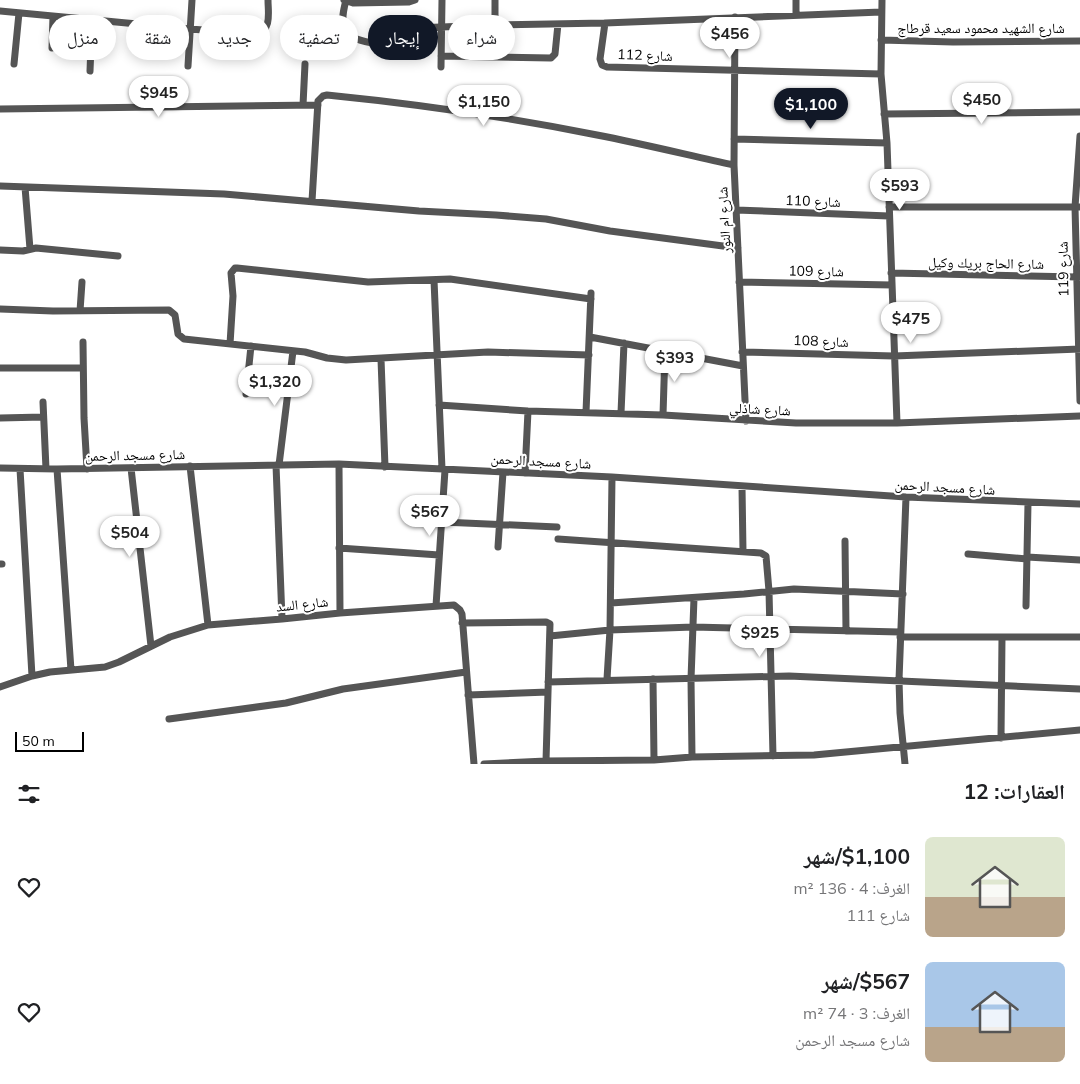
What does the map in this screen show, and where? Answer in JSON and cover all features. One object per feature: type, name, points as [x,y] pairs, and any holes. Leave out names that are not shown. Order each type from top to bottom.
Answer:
[{"type":"street","points":[[188,66],[192,0]]},
{"type":"street","points":[[116,22],[257,34],[262,33],[266,29],[268,23],[268,0]]},
{"type":"street","points":[[415,0],[409,2],[354,3],[345,0],[344,27],[347,32],[362,41],[401,44],[408,39],[411,29],[448,27]]},
{"type":"street","points":[[441,67],[442,0]]},
{"type":"street","points":[[494,15],[495,0]]},
{"type":"street","points":[[796,0],[796,15]]},
{"type":"street","points":[[882,0],[880,74],[887,143],[897,423]]},
{"type":"street","points":[[0,11],[49,16]]},
{"type":"street","points":[[515,25],[882,12]]},
{"type":"street","points":[[14,64],[18,13]]},
{"type":"street","name":"شارع ام النور","points":[[735,18],[734,165],[746,421]]},
{"type":"street","name":"شارع 112","points":[[605,23],[600,60],[604,66],[880,74]]},
{"type":"street","points":[[441,56],[550,58],[555,54],[558,24]]},
{"type":"street","name":"شارع الشهيد محمود سعيد قرطاج","points":[[881,40],[953,42],[1080,41]]},
{"type":"street","points":[[90,60],[90,71]]},
{"type":"street","points":[[303,106],[305,64]]},
{"type":"street","points":[[312,201],[318,105],[320,98],[327,95],[449,110],[596,134],[734,165]]},
{"type":"street","points":[[0,109],[318,105]]},
{"type":"street","points":[[884,114],[1080,112]]},
{"type":"street","name":"شارع 119","points":[[1080,136],[1077,207],[1080,402]]},
{"type":"street","points":[[734,139],[887,143]]},
{"type":"street","points":[[0,186],[186,192],[538,218],[610,231],[738,248]]},
{"type":"street","points":[[25,187],[30,249]]},
{"type":"street","points":[[888,207],[1077,207]]},
{"type":"street","name":"شارع 110","points":[[736,210],[889,216]]},
{"type":"street","points":[[0,250],[23,251],[36,248],[84,251],[118,256]]},
{"type":"street","points":[[230,344],[233,296],[231,273],[234,268],[368,282],[450,279],[591,296],[586,412]]},
{"type":"street","name":"شارع الحاج بريك وكيل","points":[[891,274],[1078,277]]},
{"type":"street","points":[[434,280],[439,405],[444,470],[436,606]]},
{"type":"street","points":[[80,311],[82,282]]},
{"type":"street","name":"شارع 109","points":[[739,282],[892,285]]},
{"type":"street","points":[[0,309],[26,311],[169,310],[175,315],[178,334],[184,339],[293,351],[346,360],[488,352],[589,355]]},
{"type":"street","points":[[590,337],[743,366]]},
{"type":"street","points":[[83,342],[87,469]]},
{"type":"street","points":[[621,414],[624,344]]},
{"type":"street","points":[[246,394],[251,346]]},
{"type":"street","name":"شارع 108","points":[[742,352],[894,356],[1079,349]]},
{"type":"street","points":[[282,619],[278,465],[293,351]]},
{"type":"street","points":[[663,414],[665,351]]},
{"type":"street","points":[[381,359],[385,467]]},
{"type":"street","points":[[0,368],[83,368]]},
{"type":"street","points":[[43,402],[46,469]]},
{"type":"street","name":"شارع شاذلي","points":[[439,405],[528,411],[663,414],[796,424],[897,423],[1080,416]]},
{"type":"street","points":[[525,473],[528,411]]},
{"type":"street","points":[[0,418],[43,417]]},
{"type":"street","points":[[340,464],[340,612]]},
{"type":"street","name":"شارع مسجد الرحمن","points":[[0,468],[87,469],[340,464],[612,477],[906,497],[1080,504]]},
{"type":"street","points":[[190,466],[208,625]]},
{"type":"street","points":[[131,468],[151,646]]},
{"type":"street","points":[[20,469],[32,676]]},
{"type":"street","points":[[57,469],[71,670]]},
{"type":"street","points":[[498,547],[503,472]]},
{"type":"street","points":[[608,680],[612,477]]},
{"type":"street","points":[[742,487],[743,551]]},
{"type":"street","points":[[905,764],[899,680],[906,497]]},
{"type":"street","points":[[1026,606],[1028,503]]},
{"type":"street","points":[[442,522],[557,527]]},
{"type":"street","points":[[558,539],[743,551],[760,553],[766,556],[769,591],[772,756]]},
{"type":"street","points":[[845,541],[846,631]]},
{"type":"street","points":[[339,548],[439,555]]},
{"type":"street","points":[[968,554],[1080,560]]},
{"type":"street","points":[[611,603],[754,594],[800,589],[845,593],[903,594]]},
{"type":"street","points":[[692,757],[691,679],[694,598]]},
{"type":"street","name":"شارع السد","points":[[0,687],[32,676],[105,666],[119,662],[177,635],[208,625],[340,612],[450,605],[457,607],[462,614],[462,622]]},
{"type":"street","points":[[474,764],[462,622],[546,622],[550,624],[546,761]]},
{"type":"street","points":[[550,636],[610,630],[693,627],[1002,637],[1080,637]]},
{"type":"street","points":[[1001,738],[1002,637]]},
{"type":"street","points":[[169,719],[286,703],[342,689],[466,672]]},
{"type":"street","points":[[548,682],[771,676],[1080,689]]},
{"type":"street","points":[[653,679],[654,760]]},
{"type":"street","points":[[468,695],[548,692]]},
{"type":"street","points":[[484,764],[814,755],[1080,730]]}]
